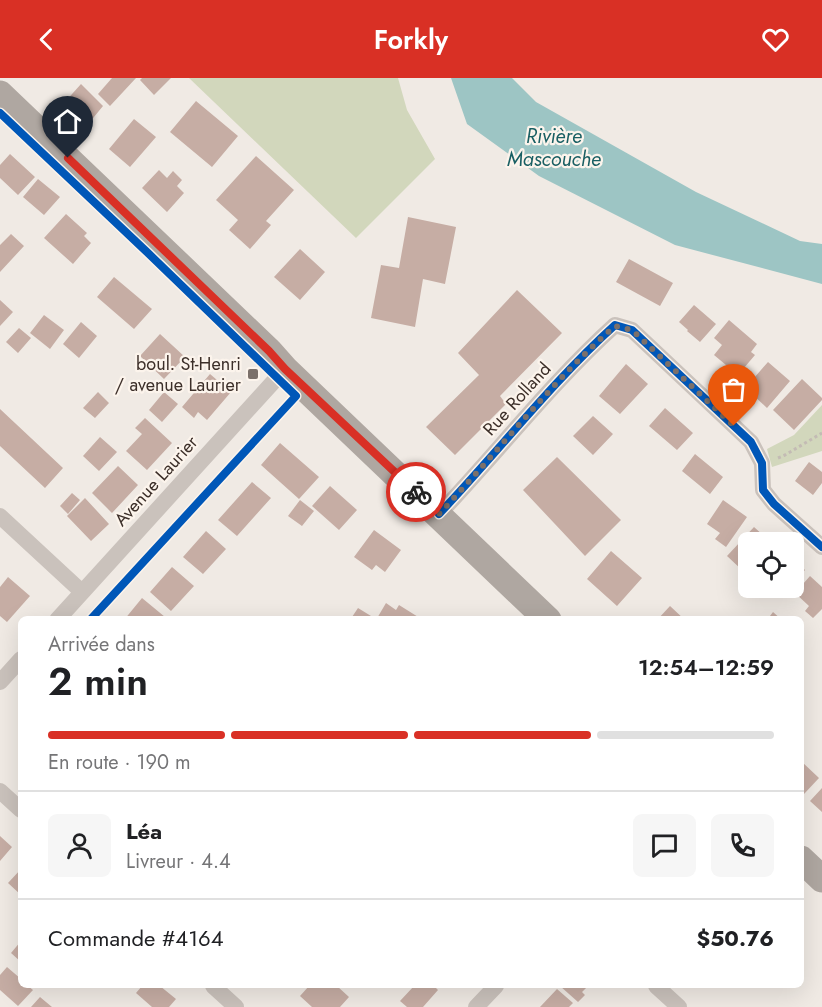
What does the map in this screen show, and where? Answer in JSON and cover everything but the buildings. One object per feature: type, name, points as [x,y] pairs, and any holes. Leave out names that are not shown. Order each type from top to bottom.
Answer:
[{"type":"main road","points":[[0,94],[544,616]]},
{"type":"main road","points":[[804,863],[822,879]]},
{"type":"street","name":"Rue Rolland","points":[[439,514],[592,346],[615,326],[632,330],[751,442],[762,463]]},
{"type":"street","name":"Avenue Laurier","points":[[61,616],[285,369]]},
{"type":"street","points":[[762,463],[763,490],[774,504],[822,547]]},
{"type":"street","points":[[0,516],[82,592]]},
{"type":"street","points":[[0,682],[18,662]]},
{"type":"street","points":[[0,791],[18,807]]},
{"type":"street","points":[[217,988],[234,997]]},
{"type":"street","points":[[476,1007],[494,988]]},
{"type":"street","points":[[658,988],[679,1007]]},
{"type":"path","points":[[762,463],[785,455],[822,433]]},
{"type":"green space","points":[[189,78],[398,78],[407,110],[435,159],[356,238]]},
{"type":"green space","points":[[822,405],[822,451],[772,467],[767,449],[794,435]]},
{"type":"water","name":"Rivière Mascouche","points":[[451,78],[512,78],[536,102],[696,192],[800,241],[822,244],[822,284],[675,245],[539,176],[467,124]]},
{"type":"cycle path","points":[[0,113],[296,396],[94,616]]},
{"type":"cycle path","points":[[439,514],[547,394],[615,325],[632,330],[751,442],[762,463],[763,490],[774,504],[822,547]]},
{"type":"way so far","points":[[416,492],[439,514],[592,346],[615,326],[632,330],[734,426]]},
{"type":"place","name":"boul. St-Henri / avenue Laurier","points":[[253,374]]},
{"type":"route","points":[[68,158],[285,369],[416,492]]}]
